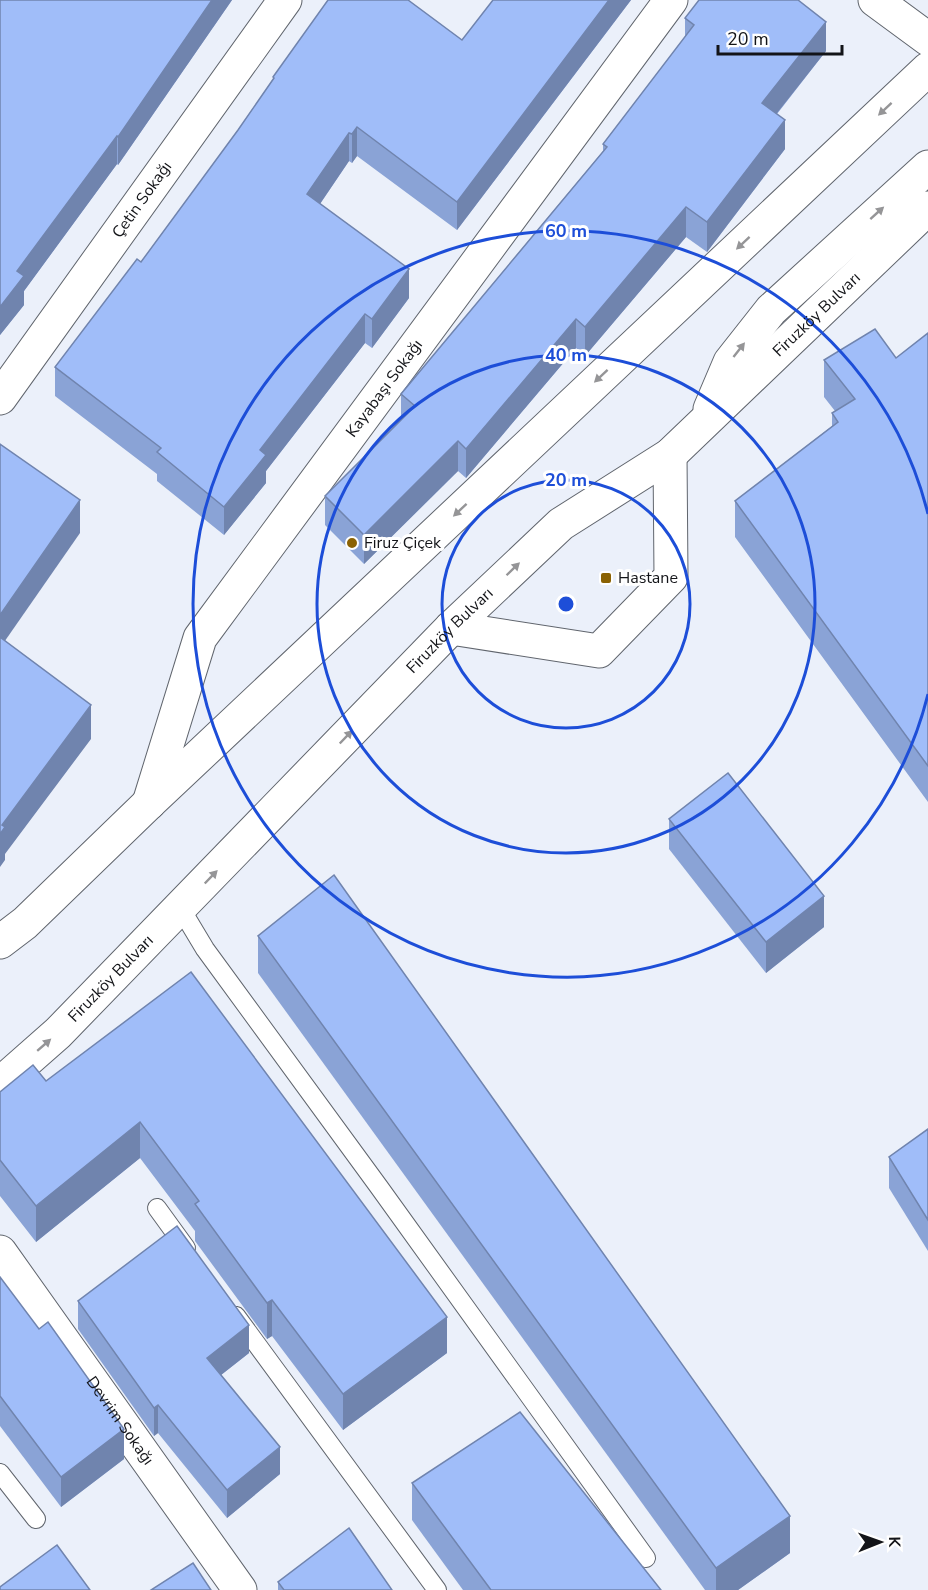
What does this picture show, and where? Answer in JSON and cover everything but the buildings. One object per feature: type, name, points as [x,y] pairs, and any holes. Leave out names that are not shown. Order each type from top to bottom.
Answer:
[{"type":"main road","name":"Çetin Sokağı","points":[[0,398],[285,0]]},
{"type":"main road","name":"Kayabaşı Sokağı","points":[[149,803],[200,638],[671,0]]},
{"type":"main road","points":[[875,0],[928,39]]},
{"type":"main road","points":[[0,942],[25,923],[149,803],[928,69]]},
{"type":"main road","points":[[705,421],[730,362],[771,310],[928,167]]},
{"type":"main road","name":"Firuzköy Bulvarı","points":[[0,1084],[58,1033],[451,628],[561,524],[670,455],[928,208]]},
{"type":"main road","points":[[451,628],[599,651],[671,577],[670,455]]},
{"type":"main road","name":"Devrim Sokağı","points":[[0,1252],[240,1590]]},
{"type":"lane","points":[[180,909],[205,949],[646,1558]]},
{"type":"lane","points":[[157,1208],[198,1265]]},
{"type":"lane","points":[[226,1303],[437,1590]]},
{"type":"lane","points":[[0,1473],[36,1519]]},
{"type":"place","name":"Firuz Çiçek","points":[[352,543]]},
{"type":"place","name":"Hastane","points":[[606,578]]}]
